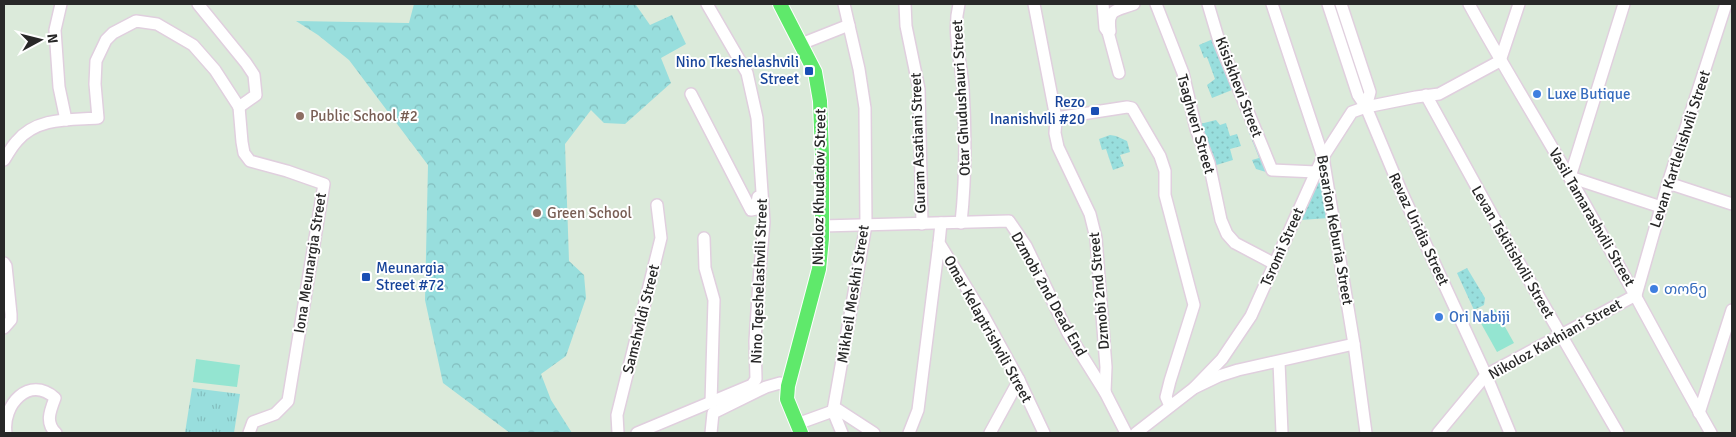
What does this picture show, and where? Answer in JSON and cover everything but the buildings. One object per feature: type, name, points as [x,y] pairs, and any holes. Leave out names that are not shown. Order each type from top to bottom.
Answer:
[{"type":"main road","name":"Nikoloz Khudadov Street","points":[[780,4],[815,72],[820,101],[822,226],[819,269],[788,386],[787,399],[799,429]]},
{"type":"street","points":[[61,4],[55,30],[59,87],[66,120]]},
{"type":"street","points":[[4,160],[18,140],[32,128],[47,122],[98,118],[94,84],[96,61],[106,40],[113,33],[136,20],[157,24],[193,45],[215,70],[239,107],[256,94],[254,75],[198,4]]},
{"type":"street","name":"Nino Tqeshelashvili Street","points":[[637,433],[752,386],[756,379],[755,340],[758,281],[764,222],[757,118],[747,73],[707,4]]},
{"type":"street","name":"Mikheil Meskhi Street","points":[[833,409],[866,225],[865,108],[859,69],[844,4]]},
{"type":"street","name":"Guram Asatiani Street","points":[[905,4],[906,26],[919,89],[922,224]]},
{"type":"street","name":"Otar Ghudushauri Street","points":[[958,4],[955,33],[963,85],[966,142],[965,180],[960,223]]},
{"type":"street","name":"Dzmobi 2nd Street","points":[[1034,4],[1056,118],[1055,133],[1058,147],[1090,214],[1096,238],[1106,367],[1105,392],[1126,433]]},
{"type":"street","points":[[1103,4],[1105,28],[1108,32],[1119,73]]},
{"type":"street","points":[[1108,32],[1110,31],[1109,17],[1111,13],[1134,4]]},
{"type":"street","name":"Tsaghveri Street","points":[[1156,4],[1183,74],[1196,129],[1209,163],[1221,220],[1227,234],[1235,243],[1275,264]]},
{"type":"street","name":"Kisiskhevi Street","points":[[1208,4],[1219,41],[1272,170],[1316,172]]},
{"type":"street","name":"Besarion Keburia Street","points":[[1272,4],[1323,157],[1354,344],[1366,433]]},
{"type":"street","name":"Revaz Uridia Street","points":[[1328,4],[1358,95],[1366,107],[1402,193],[1486,375],[1510,433]]},
{"type":"street","name":"Revaz Uridia Street","points":[[1341,4],[1370,92],[1366,107]]},
{"type":"street","name":"Vasil Tamarashvili Street","points":[[1469,4],[1500,61],[1570,177],[1711,433]]},
{"type":"street","points":[[1366,107],[1439,94],[1500,61],[1519,4]]},
{"type":"street","points":[[1624,4],[1570,177],[1661,207]]},
{"type":"street","name":"Levan Kartlelishvili Street","points":[[1636,294],[1668,183],[1726,4]]},
{"type":"street","points":[[801,44],[849,25]]},
{"type":"street","points":[[691,94],[751,210],[756,209],[756,201],[762,181]]},
{"type":"street","name":"Levan Tskitishvili Street","points":[[1426,96],[1618,433]]},
{"type":"street","name":"Iona Meunargia Street","points":[[239,107],[244,153],[250,161],[324,184],[288,401],[275,414],[253,422],[249,433]]},
{"type":"street","points":[[1056,118],[1127,107],[1132,108],[1160,156],[1165,171],[1167,203],[1194,305],[1166,397],[1170,406]]},
{"type":"street","name":"Tsromi Street","points":[[1194,388],[1222,359],[1239,336],[1251,316],[1323,157],[1352,112],[1366,107]]},
{"type":"street","points":[[1668,183],[1732,204]]},
{"type":"street","name":"Samshvildi Street","points":[[618,433],[618,415],[661,238],[657,204]]},
{"type":"street","name":"Dzmobi 2nd Dead End","points":[[960,223],[1009,221],[1026,246],[1068,332],[1105,392]]},
{"type":"street","name":"Omar Kelaptrishvili Street","points":[[941,223],[939,243],[982,312],[1019,380],[1044,433]]},
{"type":"street","points":[[822,226],[960,223]]},
{"type":"street","points":[[704,238],[706,268],[714,300],[711,403]]},
{"type":"street","points":[[909,433],[918,410],[939,243]]},
{"type":"street","points":[[4,328],[11,320],[6,292],[5,265]]},
{"type":"street","name":"Nikoloz Kakhiani Street","points":[[1438,433],[1486,375],[1636,294]]},
{"type":"street","points":[[1699,413],[1732,310]]},
{"type":"street","points":[[1136,433],[1194,388],[1219,376],[1354,344]]},
{"type":"street","points":[[1279,362],[1282,433]]},
{"type":"street","points":[[990,433],[1019,380]]},
{"type":"street","points":[[711,433],[713,413],[766,386],[780,383],[788,386]]},
{"type":"street","points":[[6,433],[5,420],[12,404],[23,394],[32,390],[44,392],[55,398],[49,416],[52,430],[56,433]]},
{"type":"street","points":[[799,429],[833,409]]},
{"type":"street","points":[[833,409],[842,433]]},
{"type":"street","points":[[833,409],[874,433]]},
{"type":"green space","name":"Green School","points":[[414,4],[637,4],[650,25],[672,15],[686,44],[661,58],[671,83],[625,124],[604,123],[591,110],[565,144],[569,261],[584,275],[586,298],[566,356],[541,374],[551,400],[572,433],[510,433],[443,383],[425,300],[428,165],[349,60],[318,35],[296,21],[409,23]]},
{"type":"green space","points":[[1213,39],[1232,90],[1212,98],[1207,85],[1215,79],[1207,57],[1204,58],[1199,45]]},
{"type":"green space","points":[[1246,116],[1276,175],[1256,169],[1252,160],[1259,158],[1246,125]]},
{"type":"green space","points":[[1216,120],[1220,125],[1226,123],[1230,136],[1237,134],[1241,146],[1230,149],[1233,160],[1213,166],[1200,124]]},
{"type":"green space","points":[[1110,135],[1127,141],[1130,152],[1120,155],[1124,166],[1113,170],[1106,149],[1102,150],[1099,139]]},
{"type":"green space","points":[[1318,178],[1323,179],[1329,218],[1301,220]]},
{"type":"green space","points":[[1467,268],[1485,298],[1484,305],[1474,310],[1457,273]]},
{"type":"green space","points":[[192,388],[240,394],[234,433],[185,433]]},
{"type":"shaded area","points":[[1495,309],[1514,343],[1497,352],[1478,318]]},
{"type":"shaded area","points":[[196,359],[240,365],[237,387],[193,382]]},
{"type":"place","name":"Nino Tkeshelashvili Street","points":[[809,71]]},
{"type":"place","name":"Luxe Butique","points":[[1537,94]]},
{"type":"place","name":"Rezo Inanishvili #20","points":[[1095,111]]},
{"type":"place","name":"Public School #2","points":[[300,116]]},
{"type":"place","name":"Green School","points":[[537,213]]},
{"type":"place","name":"Meunargia Street #72","points":[[366,277]]},
{"type":"place","name":"თონე","points":[[1654,289]]},
{"type":"place","name":"Ori Nabiji","points":[[1439,317]]}]
